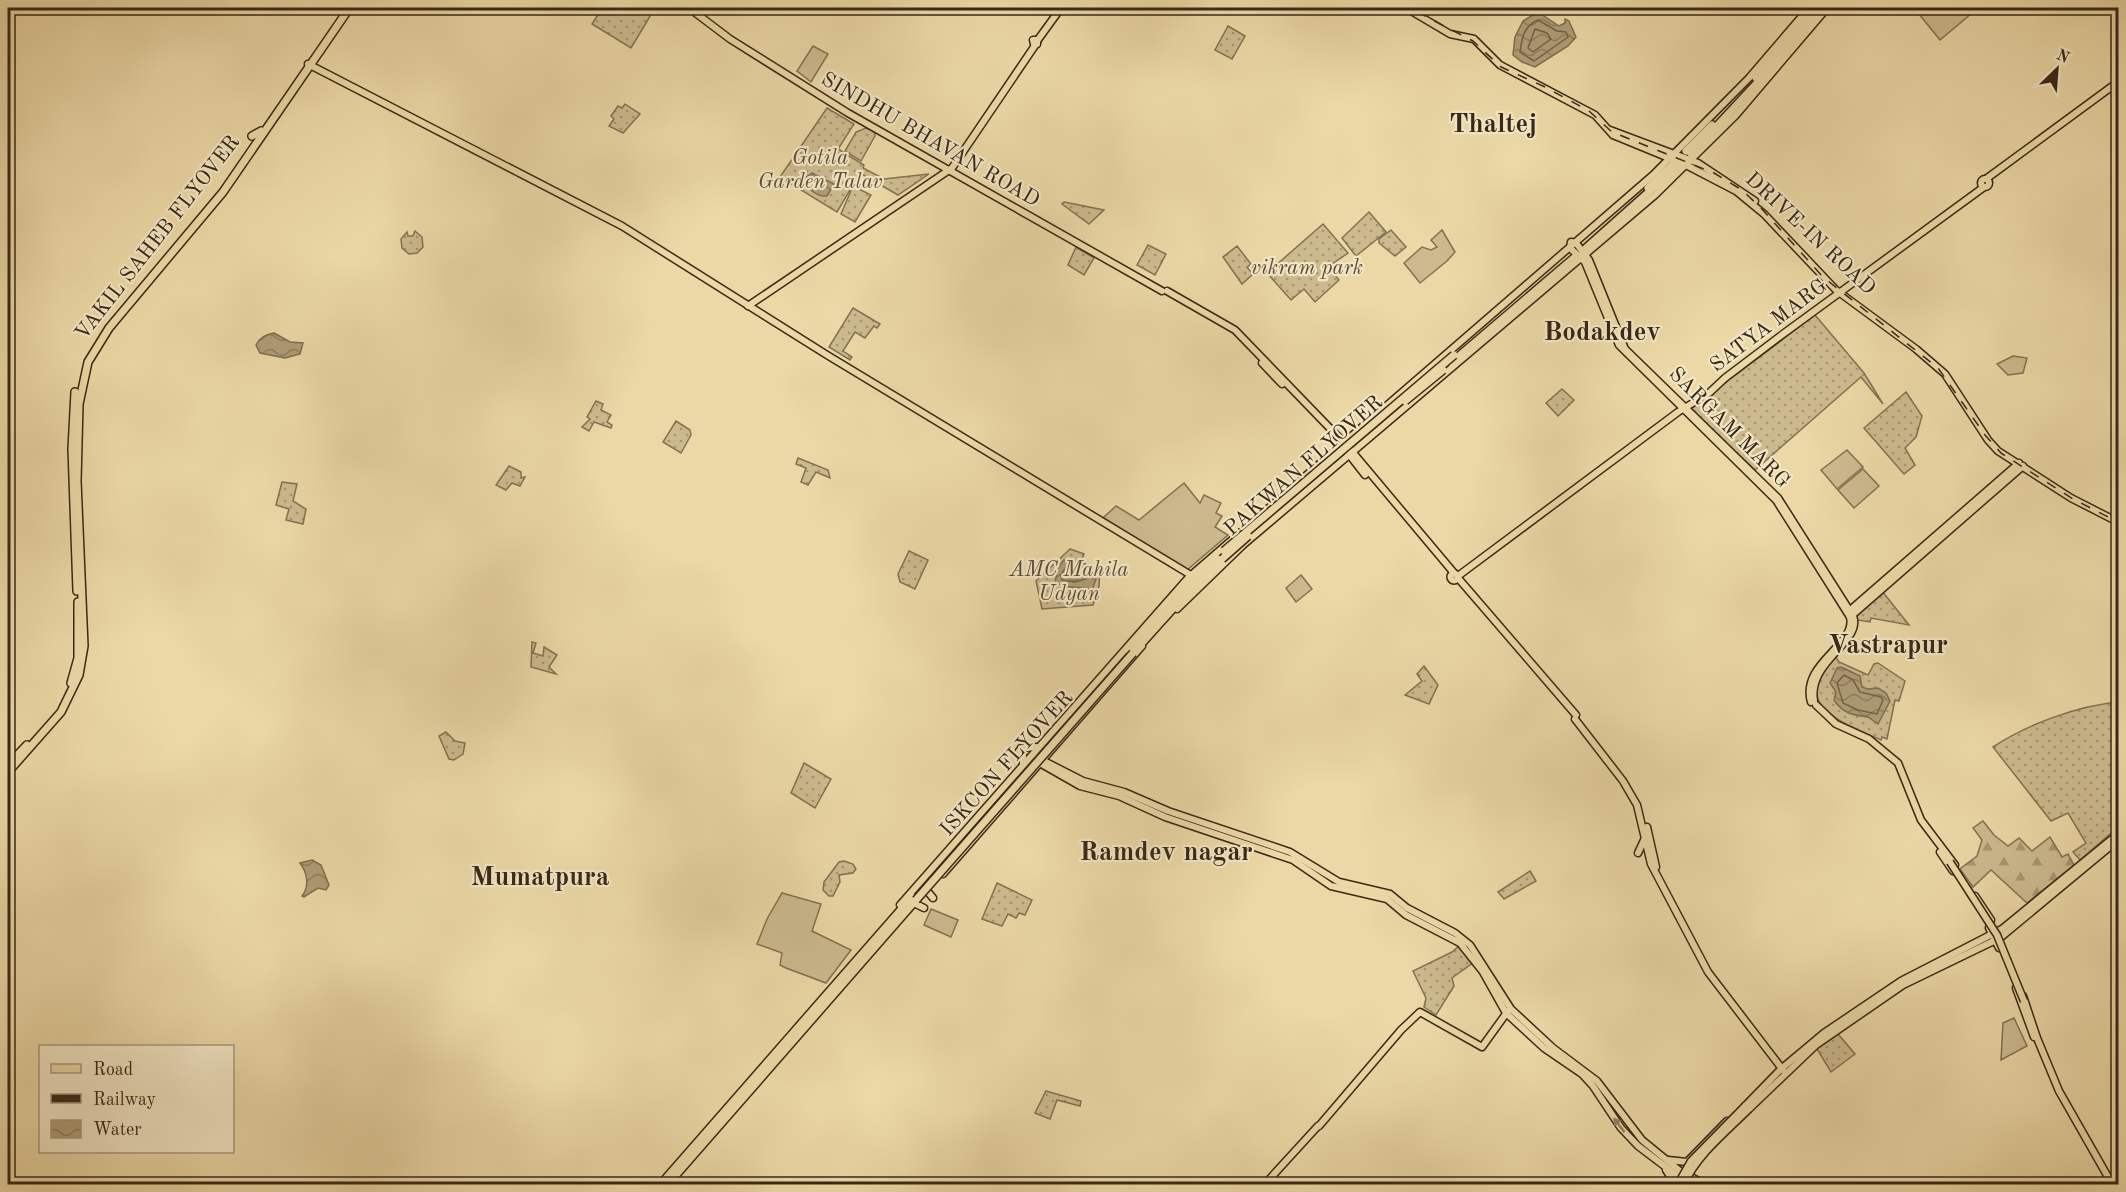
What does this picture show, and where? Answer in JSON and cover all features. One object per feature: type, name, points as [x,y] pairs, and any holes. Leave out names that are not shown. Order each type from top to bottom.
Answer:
[{"type":"highway","points":[[1768,71],[1814,8]]},
{"type":"highway","points":[[1690,155],[1756,80],[1768,71],[1821,8]]},
{"type":"highway","points":[[254,143],[345,11]]},
{"type":"highway","points":[[1756,80],[1769,55]]},
{"type":"highway","name":"VAKIL SAHEB FLYOVER","points":[[78,571],[79,404],[88,363],[109,328],[207,212],[254,143],[272,123],[308,66]]},
{"type":"highway","points":[[270,135],[272,123]]},
{"type":"highway","points":[[1583,247],[1677,163]]},
{"type":"highway","points":[[1454,357],[1574,255]]},
{"type":"highway","name":"PAKWAN FLYOVER","points":[[1152,625],[1192,577],[1454,357]]},
{"type":"highway","name":"PAKWAN FLYOVER","points":[[1152,625],[1181,603],[1222,559],[1454,357]]},
{"type":"highway","points":[[8,765],[49,720],[70,686],[78,658],[78,571]]},
{"type":"highway","points":[[8,772],[52,723],[77,682],[84,646],[78,571]]},
{"type":"highway","points":[[73,581],[78,603]]},
{"type":"highway","name":"ISKCON FLYOVER","points":[[1131,652],[1147,638],[1152,625]]},
{"type":"highway","name":"ISKCON FLYOVER","points":[[661,1185],[887,926],[914,901],[1152,625]]},
{"type":"highway","points":[[668,1185],[914,901]]},
{"type":"main road","name":"SINDHU BHAVAN ROAD","points":[[691,8],[766,62],[948,168]]},
{"type":"main road","name":"SINDHU BHAVAN ROAD","points":[[691,8],[842,106],[1228,329],[1342,441],[1348,455],[1455,576]]},
{"type":"main road","points":[[747,305],[948,168],[1058,8]]},
{"type":"main road","points":[[1395,8],[1407,8],[1450,34],[1474,39],[1500,65],[1583,108],[1610,130]]},
{"type":"main road","points":[[1677,163],[1677,153],[1769,55],[1809,8]]},
{"type":"main road","points":[[1677,163],[1690,155],[1827,8]]},
{"type":"main road","points":[[308,66],[602,214],[1192,577],[1301,477],[1335,450],[1342,441],[1583,247]]},
{"type":"main road","points":[[1985,183],[2118,84]]},
{"type":"main road","name":"DRIVE-IN ROAD","points":[[1610,130],[1677,153],[1690,155],[1748,194],[1840,291],[1918,347],[1947,373],[1990,438],[2020,465]]},
{"type":"main road","name":"DRIVE-IN ROAD","points":[[1610,130],[1613,135],[1718,180],[1755,205],[1840,291],[1945,374],[1988,440],[2020,465],[2114,519]]},
{"type":"main road","points":[[936,163],[936,174]]},
{"type":"main road","points":[[747,305],[936,174],[948,168]]},
{"type":"main road","name":"SATYA MARG","points":[[1840,291],[1985,183]]},
{"type":"main road","name":"SATYA MARG","points":[[1455,576],[1710,390],[1736,368],[1985,183]]},
{"type":"main road","points":[[1181,603],[1243,545],[1434,383],[1583,247]]},
{"type":"main road","name":"SARGAM MARG","points":[[1583,247],[1622,344],[1684,408]]},
{"type":"main road","name":"SARGAM MARG","points":[[1574,255],[1585,262],[1619,345],[1776,500],[1850,614]]},
{"type":"main road","points":[[1850,296],[1849,289],[1857,279]]},
{"type":"main road","points":[[1431,368],[1452,352],[1454,357],[1434,383]]},
{"type":"main road","points":[[1406,406],[1409,414]]},
{"type":"main road","points":[[1355,432],[1364,442]]},
{"type":"main road","points":[[1348,455],[1576,717],[1640,804],[1656,866],[1710,971],[1785,1070]]},
{"type":"main road","points":[[2020,465],[1850,614],[1855,625],[1850,636],[1820,670],[1814,689],[1814,704],[1834,727],[1867,742],[1896,765],[1919,821],[1984,909],[2059,1091],[2111,1185]]},
{"type":"main road","points":[[887,926],[907,897],[1039,747],[1045,735],[1152,625]]},
{"type":"main road","points":[[924,908],[914,901],[928,891],[1009,800],[1147,638]]},
{"type":"main road","points":[[1111,683],[1117,689]]},
{"type":"main road","points":[[1576,717],[1623,781],[1636,805],[1651,864],[1708,972],[1785,1070]]},
{"type":"main road","points":[[1023,764],[1020,749],[1039,747]]},
{"type":"main road","points":[[1031,756],[1083,780],[1124,792],[1168,811],[1290,852],[1339,882],[1390,894],[1407,908],[1463,938],[1481,961],[1508,1010]]},
{"type":"main road","points":[[1042,762],[1055,773],[1073,783],[1119,796],[1165,817],[1293,860],[1332,886],[1387,899],[1406,915],[1460,943],[1483,972],[1508,1010],[1553,1048],[1595,1079],[1635,1132],[1663,1161],[1678,1181]]},
{"type":"main road","points":[[1023,764],[1033,772]]},
{"type":"main road","points":[[1033,772],[1040,770],[1055,773]]},
{"type":"main road","points":[[1009,800],[1016,804]]},
{"type":"main road","points":[[1996,936],[2118,834]]},
{"type":"main road","points":[[1638,854],[1645,838]]},
{"type":"main road","points":[[1689,1181],[1692,1167],[1703,1154],[1785,1070],[1816,1045],[1891,992],[1996,936],[2118,840]]},
{"type":"main road","points":[[1943,854],[1997,935],[2031,1024]]},
{"type":"main road","points":[[928,891],[933,898]]},
{"type":"main road","points":[[1319,1126],[1418,1010],[1423,1009],[1482,1043],[1508,1010]]},
{"type":"main road","points":[[1267,1185],[1401,1030],[1420,1012],[1482,1047],[1508,1010]]},
{"type":"main road","points":[[1678,1181],[1687,1162],[1709,1137],[1746,1102],[1749,1106]]},
{"type":"main road","points":[[1678,1181],[1691,1161],[1749,1106]]},
{"type":"main road","points":[[1689,1181],[1749,1106]]},
{"type":"main road","points":[[1663,1161],[1687,1162]]},
{"type":"main road","points":[[1663,1161],[1678,1181]]},
{"type":"main road","points":[[1678,1181],[1689,1181],[1694,1176],[1704,1184]]},
{"type":"green space","points":[[602,8],[655,8],[631,48],[592,24]]},
{"type":"green space","points":[[1914,8],[1978,8],[1940,40]]},
{"type":"green space","points":[[1228,26],[1245,36],[1232,59],[1215,50]]},
{"type":"green space","points":[[813,46],[828,54],[811,82],[797,71]]},
{"type":"green space","points":[[625,104],[640,114],[623,133],[609,126],[614,119],[611,116],[618,106],[622,108]]},
{"type":"green space","name":"Gotila Garden Talav","points":[[827,108],[854,124],[838,149],[864,165],[863,168],[884,179],[929,174],[898,195],[860,173],[837,212],[780,177]]},
{"type":"green space","points":[[866,128],[874,131],[875,136],[861,161],[845,151],[856,132]]},
{"type":"green space","points":[[853,186],[871,195],[855,222],[841,214]]},
{"type":"green space","points":[[1064,202],[1104,210],[1089,224],[1062,204]]},
{"type":"green space","points":[[1369,212],[1386,232],[1356,256],[1342,238]]},
{"type":"green space","name":"vikram park","points":[[1323,224],[1348,253],[1328,267],[1339,280],[1315,302],[1304,289],[1291,300],[1267,273]]},
{"type":"green space","points":[[1391,230],[1406,247],[1395,256],[1379,243],[1379,239]]},
{"type":"green space","points":[[1442,230],[1455,252],[1420,283],[1404,263],[1422,247],[1431,250],[1437,247],[1431,240]]},
{"type":"green space","points":[[415,231],[422,237],[423,247],[417,253],[409,254],[402,248],[401,239],[407,232],[408,236],[413,236]]},
{"type":"green space","points":[[1148,245],[1166,254],[1155,275],[1137,265]]},
{"type":"green space","points":[[1237,246],[1251,264],[1247,267],[1253,274],[1242,284],[1223,257]]},
{"type":"green space","points":[[1076,247],[1094,258],[1084,275],[1068,265]]},
{"type":"green space","points":[[853,308],[880,324],[877,328],[874,326],[865,338],[855,332],[843,351],[852,357],[850,360],[829,347]]},
{"type":"green space","points":[[1815,315],[1864,373],[1883,404],[1861,377],[1755,470],[1694,413],[1692,408]]},
{"type":"green space","points":[[2013,356],[2027,358],[2023,373],[2008,375],[1997,364]]},
{"type":"green space","points":[[1562,389],[1574,400],[1558,416],[1546,403]]},
{"type":"green space","points":[[1906,392],[1922,416],[1916,437],[1905,448],[1915,465],[1904,474],[1864,428]]},
{"type":"green space","points":[[596,401],[603,404],[601,410],[611,415],[607,422],[612,425],[611,428],[594,422],[589,431],[582,427],[590,419],[587,417]]},
{"type":"green space","points":[[676,421],[690,430],[691,435],[681,453],[663,442]]},
{"type":"green space","points":[[1847,450],[1863,467],[1837,489],[1821,470]]},
{"type":"green space","points":[[798,458],[828,470],[830,478],[816,472],[808,485],[801,482],[806,468],[796,464]]},
{"type":"green space","points":[[509,466],[521,472],[521,478],[525,477],[520,486],[512,483],[506,490],[496,485]]},
{"type":"green space","points":[[1863,469],[1879,486],[1854,508],[1838,490]]},
{"type":"green space","points":[[282,482],[297,484],[293,501],[306,509],[303,524],[286,520],[289,509],[276,505]]},
{"type":"green space","points":[[1184,483],[1200,503],[1204,495],[1221,503],[1216,513],[1222,516],[1215,527],[1228,535],[1187,570],[1103,518],[1116,506],[1139,520]]},
{"type":"green space","name":"AMC Mahila Udyan","points":[[1070,549],[1084,554],[1081,562],[1100,571],[1099,586],[1093,605],[1042,609],[1036,581]]},
{"type":"green space","points":[[909,551],[928,560],[915,589],[900,582],[898,574]]},
{"type":"green space","points":[[1301,575],[1312,589],[1296,602],[1286,588]]},
{"type":"green space","points":[[1882,591],[1909,625],[1871,618],[1870,622],[1858,620],[1855,614]]},
{"type":"green space","points":[[532,642],[536,643],[533,653],[543,656],[544,647],[557,655],[549,667],[556,674],[531,667]]},
{"type":"green space","points":[[1835,656],[1839,662],[1868,675],[1874,664],[1878,663],[1905,681],[1899,701],[1895,700],[1887,739],[1882,737],[1881,740],[1850,726],[1825,710],[1818,700],[1817,688],[1822,673]]},
{"type":"green space","points":[[1424,666],[1438,685],[1429,704],[1405,695],[1422,681],[1417,674]]},
{"type":"green space","points":[[2118,702],[2118,827],[2080,860],[2073,852],[2086,843],[2068,813],[2051,821],[1993,747],[2053,717],[2086,707]]},
{"type":"green space","points":[[446,732],[455,741],[465,743],[463,754],[454,760],[449,759],[439,736]]},
{"type":"green space","points":[[804,763],[831,779],[815,808],[791,793]]},
{"type":"green space","points":[[1983,821],[1994,835],[2008,846],[2019,838],[2032,851],[2050,837],[2062,857],[2068,854],[2074,865],[2027,903],[1991,870],[1973,887],[1960,869],[1977,856],[1982,840],[1973,828]]},
{"type":"green space","points":[[839,862],[853,864],[856,869],[853,873],[839,875],[840,882],[833,896],[829,896],[823,890],[824,882]]},
{"type":"green space","points":[[1530,871],[1536,881],[1504,899],[1498,892]]},
{"type":"green space","points":[[997,883],[1032,900],[1025,915],[1019,913],[1016,918],[1008,914],[1002,926],[982,919]]},
{"type":"green space","points":[[782,893],[821,904],[812,931],[851,950],[826,983],[780,965],[782,953],[757,944],[767,919]]},
{"type":"green space","points":[[931,909],[958,920],[951,937],[924,925]]},
{"type":"green space","points":[[1460,945],[1474,962],[1452,978],[1454,986],[1436,1015],[1424,1007],[1426,998],[1413,971],[1452,952]]},
{"type":"green space","points":[[2014,1018],[2027,1046],[2001,1060],[2003,1023]]},
{"type":"green space","points":[[1838,1034],[1855,1054],[1831,1072],[1817,1049]]},
{"type":"green space","points":[[1046,1091],[1081,1101],[1080,1106],[1057,1100],[1050,1119],[1035,1113]]},
{"type":"water","points":[[1538,12],[1559,26],[1565,23],[1565,19],[1569,21],[1576,37],[1568,46],[1535,67],[1522,62],[1513,55],[1515,37],[1523,21]]},
{"type":"water","points":[[812,173],[834,184],[827,196],[816,194],[807,186],[805,178]]},
{"type":"water","points":[[274,333],[290,342],[303,343],[300,354],[285,358],[260,353],[256,345],[258,342],[264,336]]},
{"type":"water","points":[[1064,560],[1092,572],[1096,579],[1092,590],[1064,586],[1055,582],[1059,566]]},
{"type":"water","points":[[1841,667],[1860,676],[1862,687],[1878,688],[1886,693],[1890,701],[1878,724],[1868,717],[1845,711],[1837,705],[1834,700],[1836,692],[1830,683],[1837,668]]},
{"type":"water","points":[[312,860],[321,865],[329,885],[326,890],[318,888],[304,897],[302,896],[307,879],[300,863]]},
{"type":"tunnel","points":[[1571,255],[1583,245]]},
{"type":"railway","points":[[1397,8],[1421,14],[1473,41],[1501,67],[1589,111],[1612,132],[1714,173],[1742,190],[1823,277],[1938,368],[1985,435],[2001,453],[2073,499],[2118,522]]},
{"type":"district","name":"Thaltej","points":[[1493,124]]},
{"type":"district","name":"Bodakdev","points":[[1602,332]]},
{"type":"district","name":"Vastrapur","points":[[1888,645]]},
{"type":"district","name":"Ramdev nagar","points":[[1166,852]]},
{"type":"district","name":"Mumatpura","points":[[540,877]]}]
